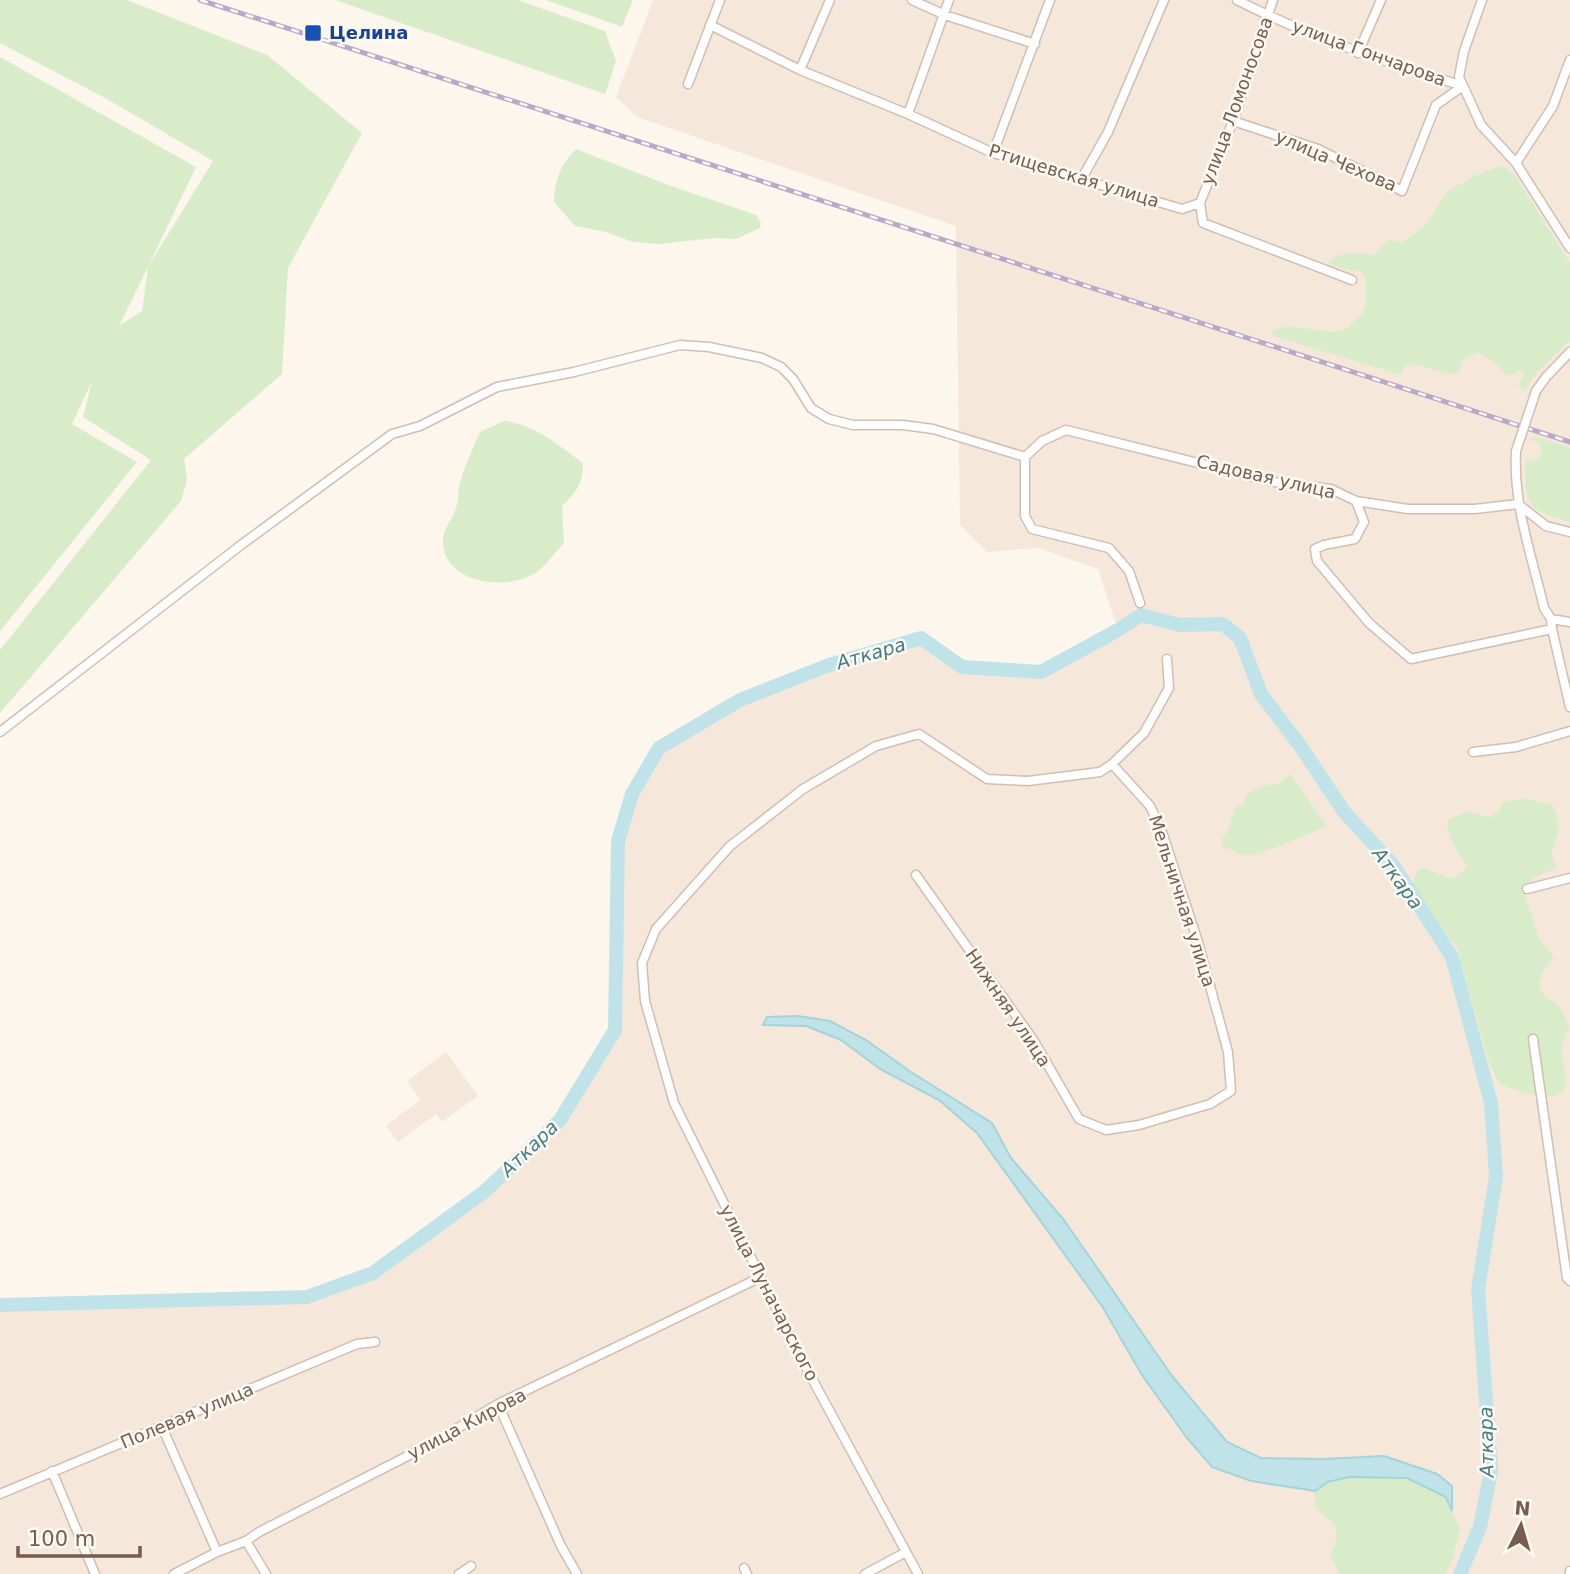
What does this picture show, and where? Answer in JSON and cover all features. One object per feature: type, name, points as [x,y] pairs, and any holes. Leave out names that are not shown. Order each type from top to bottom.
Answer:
[{"type":"street","points":[[688,84],[720,0]]},
{"type":"street","points":[[800,70],[830,0]]},
{"type":"street","points":[[912,0],[945,15],[1035,44]]},
{"type":"street","points":[[908,114],[949,0]]},
{"type":"street","points":[[993,153],[1050,0]]},
{"type":"street","points":[[1081,180],[1108,132],[1164,0]]},
{"type":"street","name":"улица Гончарова","points":[[1237,0],[1358,53],[1463,86]]},
{"type":"street","name":"улица Ломоносова","points":[[1200,203],[1233,121],[1273,0]]},
{"type":"street","points":[[1358,53],[1381,0]]},
{"type":"street","points":[[1482,0],[1459,77],[1481,125],[1516,163],[1570,248]]},
{"type":"street","name":"Ртищевская улица","points":[[710,25],[800,70],[908,114],[993,153],[1182,209],[1200,203]]},
{"type":"street","points":[[1516,163],[1553,106],[1570,60]]},
{"type":"street","name":"улица Чехова","points":[[1233,121],[1318,149],[1402,191],[1436,105],[1463,86]]},
{"type":"street","points":[[1558,94],[1570,91]]},
{"type":"street","points":[[1200,203],[1203,222],[1352,280]]},
{"type":"street","points":[[0,732],[241,545],[392,434],[420,425],[497,387],[574,372],[680,345],[709,347],[762,358],[781,367],[793,379],[810,408],[829,419],[853,425],[904,425],[933,429],[1025,457],[1025,516],[1032,529],[1109,548],[1129,571],[1140,603]]},
{"type":"street","points":[[1570,352],[1536,391],[1516,452],[1515,477],[1518,504],[1544,608],[1551,624],[1570,707]]},
{"type":"street","name":"Садовая улица","points":[[1025,457],[1042,441],[1066,430],[1273,482],[1332,488],[1356,501],[1408,509],[1475,509],[1518,504]]},
{"type":"street","points":[[1356,501],[1364,522],[1355,539],[1315,549],[1317,561],[1369,623],[1411,659],[1551,624],[1570,622]]},
{"type":"street","points":[[1518,504],[1546,526],[1570,532]]},
{"type":"street","points":[[1112,764],[1144,733],[1169,688],[1167,659]]},
{"type":"street","points":[[1473,752],[1516,747],[1570,732]]},
{"type":"street","name":"улица Луначарского","points":[[918,1574],[803,1362],[674,1103],[645,1001],[642,963],[656,929],[730,846],[803,789],[876,746],[919,734],[987,779],[1040,779],[1100,772],[1112,764]]},
{"type":"street","name":"Мельничная улица","points":[[1106,1130],[1139,1125],[1210,1104],[1231,1091],[1228,1052],[1198,942],[1162,832],[1150,806],[1112,764]]},
{"type":"street","name":"Нижняя улица","points":[[916,875],[1034,1041],[1079,1119],[1106,1130]]},
{"type":"street","points":[[1527,889],[1570,878]]},
{"type":"street","points":[[1533,1039],[1565,1266],[1570,1281]]},
{"type":"street","name":"улица Кирова","points":[[174,1574],[246,1541],[431,1444],[498,1404],[761,1277]]},
{"type":"street","name":"Полевая улица","points":[[0,1494],[357,1344],[375,1342]]},
{"type":"street","points":[[498,1404],[561,1546],[577,1574]]},
{"type":"street","points":[[162,1427],[217,1552]]},
{"type":"street","points":[[52,1471],[95,1574]]},
{"type":"street","points":[[246,1541],[266,1574]]},
{"type":"street","points":[[865,1574],[906,1552]]},
{"type":"street","points":[[459,1574],[471,1566]]},
{"type":"shaded area","points":[[653,0],[1570,0],[1570,1574],[0,1574],[0,1305],[307,1297],[373,1273],[484,1191],[560,1120],[615,1030],[618,841],[632,794],[659,748],[740,700],[829,665],[921,638],[962,667],[1041,672],[1118,630],[1098,569],[1038,548],[987,552],[960,525],[956,226],[637,117],[616,97]]},
{"type":"shaded area","points":[[446,1052],[478,1096],[442,1122],[436,1114],[398,1142],[386,1126],[420,1100],[407,1081]]},
{"type":"green space","points":[[0,0],[127,0],[267,55],[362,133],[288,268],[282,374],[184,459],[187,480],[181,501],[0,713],[0,650],[151,460],[83,417],[92,381],[72,424],[137,462],[0,631],[0,57],[196,167],[148,267],[213,161],[107,99],[0,43]],"holes":[[[148,267],[142,311],[120,325]]]},
{"type":"green space","points":[[335,0],[518,0],[605,31],[616,61],[605,94]]},
{"type":"green space","points":[[546,0],[633,0],[622,27]]},
{"type":"green space","points":[[576,149],[756,215],[761,223],[760,228],[736,239],[715,238],[659,244],[633,242],[606,232],[575,226],[554,202],[559,173]]},
{"type":"green space","points":[[1502,166],[1516,177],[1570,263],[1570,341],[1535,374],[1525,390],[1518,386],[1525,372],[1519,371],[1506,376],[1496,363],[1478,352],[1462,360],[1459,372],[1453,375],[1413,364],[1404,367],[1401,375],[1270,335],[1273,330],[1288,326],[1332,332],[1345,330],[1363,313],[1366,280],[1361,272],[1331,266],[1328,263],[1331,259],[1349,253],[1374,255],[1388,240],[1402,242],[1425,226],[1447,192],[1473,176]]},
{"type":"green space","points":[[504,421],[526,426],[546,437],[583,463],[583,470],[578,487],[562,506],[564,543],[545,564],[526,578],[481,581],[455,568],[447,557],[443,538],[456,508],[462,476],[480,432]]},
{"type":"green space","points":[[1533,436],[1570,448],[1570,522],[1536,509],[1527,496],[1526,459],[1533,462],[1542,455],[1539,443],[1531,439]]},
{"type":"green space","points":[[1290,774],[1327,826],[1259,853],[1243,855],[1223,848],[1221,840],[1227,832],[1235,808],[1245,802],[1245,796],[1258,788],[1279,783]]},
{"type":"green space","points":[[1522,798],[1552,805],[1558,823],[1551,853],[1557,868],[1534,877],[1523,889],[1539,938],[1554,958],[1543,971],[1540,986],[1547,998],[1560,1008],[1569,1027],[1562,1048],[1566,1081],[1563,1090],[1548,1097],[1515,1090],[1499,1083],[1489,1062],[1457,947],[1423,906],[1413,883],[1417,870],[1425,868],[1451,879],[1463,872],[1467,865],[1453,844],[1447,820],[1468,811],[1489,817],[1498,812],[1503,803]]},
{"type":"green space","points":[[1391,1476],[1407,1478],[1446,1497],[1460,1529],[1453,1558],[1445,1574],[1340,1574],[1330,1555],[1337,1538],[1336,1526],[1315,1507],[1315,1491],[1342,1480]]},
{"type":"water","points":[[798,1016],[830,1021],[866,1040],[992,1123],[1011,1158],[1064,1220],[1172,1376],[1227,1442],[1261,1458],[1384,1456],[1437,1474],[1452,1486],[1452,1511],[1446,1497],[1407,1478],[1349,1477],[1328,1482],[1315,1491],[1251,1481],[1212,1467],[1187,1438],[1142,1375],[1102,1306],[977,1133],[939,1100],[880,1069],[841,1040],[806,1026],[763,1025],[767,1017]]},
{"type":"waterway","name":"Аткара","points":[[0,1305],[307,1297],[373,1273],[484,1192],[560,1120],[615,1030],[618,841],[632,794],[659,748],[740,700],[829,665],[921,638],[962,667],[1041,672],[1141,615],[1180,625],[1223,624],[1240,638],[1261,694],[1301,747],[1345,813],[1393,865],[1452,957],[1491,1103],[1496,1177],[1478,1289],[1491,1471],[1480,1527],[1460,1574]]},
{"type":"railway","points":[[200,0],[1570,442]]},
{"type":"place","name":"Целина","points":[[313,33]]}]
